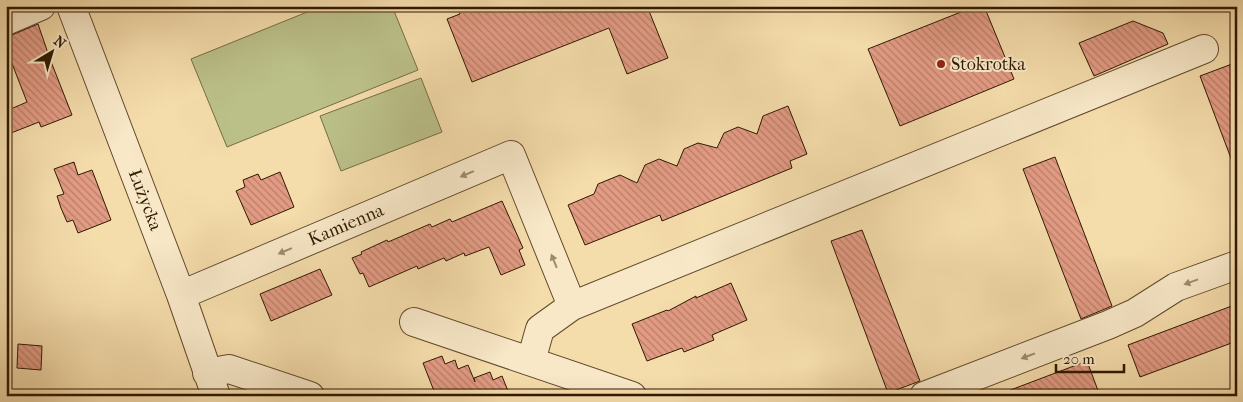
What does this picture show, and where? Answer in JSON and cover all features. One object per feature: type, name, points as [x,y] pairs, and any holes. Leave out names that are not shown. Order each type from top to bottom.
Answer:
[{"type":"street","points":[[6,21],[41,6]]},
{"type":"street","name":"Łużycka","points":[[71,6],[181,295],[212,384]]},
{"type":"street","points":[[531,361],[540,329],[572,306],[1204,49]]},
{"type":"street","name":"Kamienna","points":[[181,295],[511,155],[572,306]]},
{"type":"street","points":[[924,396],[1108,325],[1136,313],[1176,287],[1237,265]]},
{"type":"street","points":[[414,322],[632,396]]},
{"type":"street","points":[[212,384],[229,369],[310,396]]},
{"type":"green space","points":[[322,6],[392,6],[418,70],[227,147],[191,59]]},
{"type":"green space","points":[[421,78],[442,132],[341,171],[320,116]]},
{"type":"building","points":[[457,6],[647,6],[668,58],[627,74],[609,28],[472,82],[447,19],[460,14]]},
{"type":"building","name":"Stokrotka","points":[[976,6],[984,6],[1014,79],[900,126],[868,49]]},
{"type":"building","points":[[1133,21],[1163,33],[1168,44],[1094,76],[1079,43]]},
{"type":"building","points":[[38,24],[72,115],[41,127],[39,122],[6,135],[6,111],[27,102],[6,48],[6,36]]},
{"type":"building","points":[[1232,64],[1237,78],[1237,168],[1235,169],[1200,76]]},
{"type":"building","points":[[788,106],[807,154],[790,161],[792,168],[662,221],[660,215],[585,245],[568,205],[594,194],[598,184],[620,175],[637,183],[645,165],[659,159],[677,166],[684,149],[698,143],[717,148],[724,133],[738,127],[757,134],[763,116]]},
{"type":"building","points":[[1055,157],[1112,306],[1081,319],[1023,169]]},
{"type":"building","points":[[74,162],[78,175],[92,170],[111,220],[78,233],[73,220],[67,222],[61,208],[57,196],[64,194],[54,169]]},
{"type":"building","points":[[280,172],[294,207],[251,225],[236,191],[245,187],[243,180],[258,174],[261,180]]},
{"type":"building","points":[[502,201],[523,248],[519,250],[525,265],[501,275],[489,247],[465,256],[464,253],[446,261],[444,258],[418,269],[417,266],[369,287],[363,273],[360,274],[352,258],[387,240],[388,242],[430,224],[432,227],[450,219],[452,222]]},
{"type":"building","points":[[862,230],[920,381],[888,393],[831,241]]},
{"type":"building","points":[[320,269],[332,295],[271,321],[260,294]]},
{"type":"building","points":[[731,283],[747,320],[712,335],[714,340],[684,352],[682,348],[647,361],[632,324],[668,311],[696,296],[696,298]]},
{"type":"building","points":[[1237,304],[1237,341],[1140,377],[1128,345]]},
{"type":"building","points":[[18,344],[42,346],[41,370],[17,368]]},
{"type":"building","points":[[442,356],[445,364],[455,360],[458,369],[468,365],[475,382],[474,378],[490,372],[493,380],[502,376],[510,396],[436,396],[423,363]]},
{"type":"building","points":[[1087,361],[1100,396],[1000,396],[1000,394]]},
{"type":"place","name":"Stokrotka","points":[[941,64]]}]
